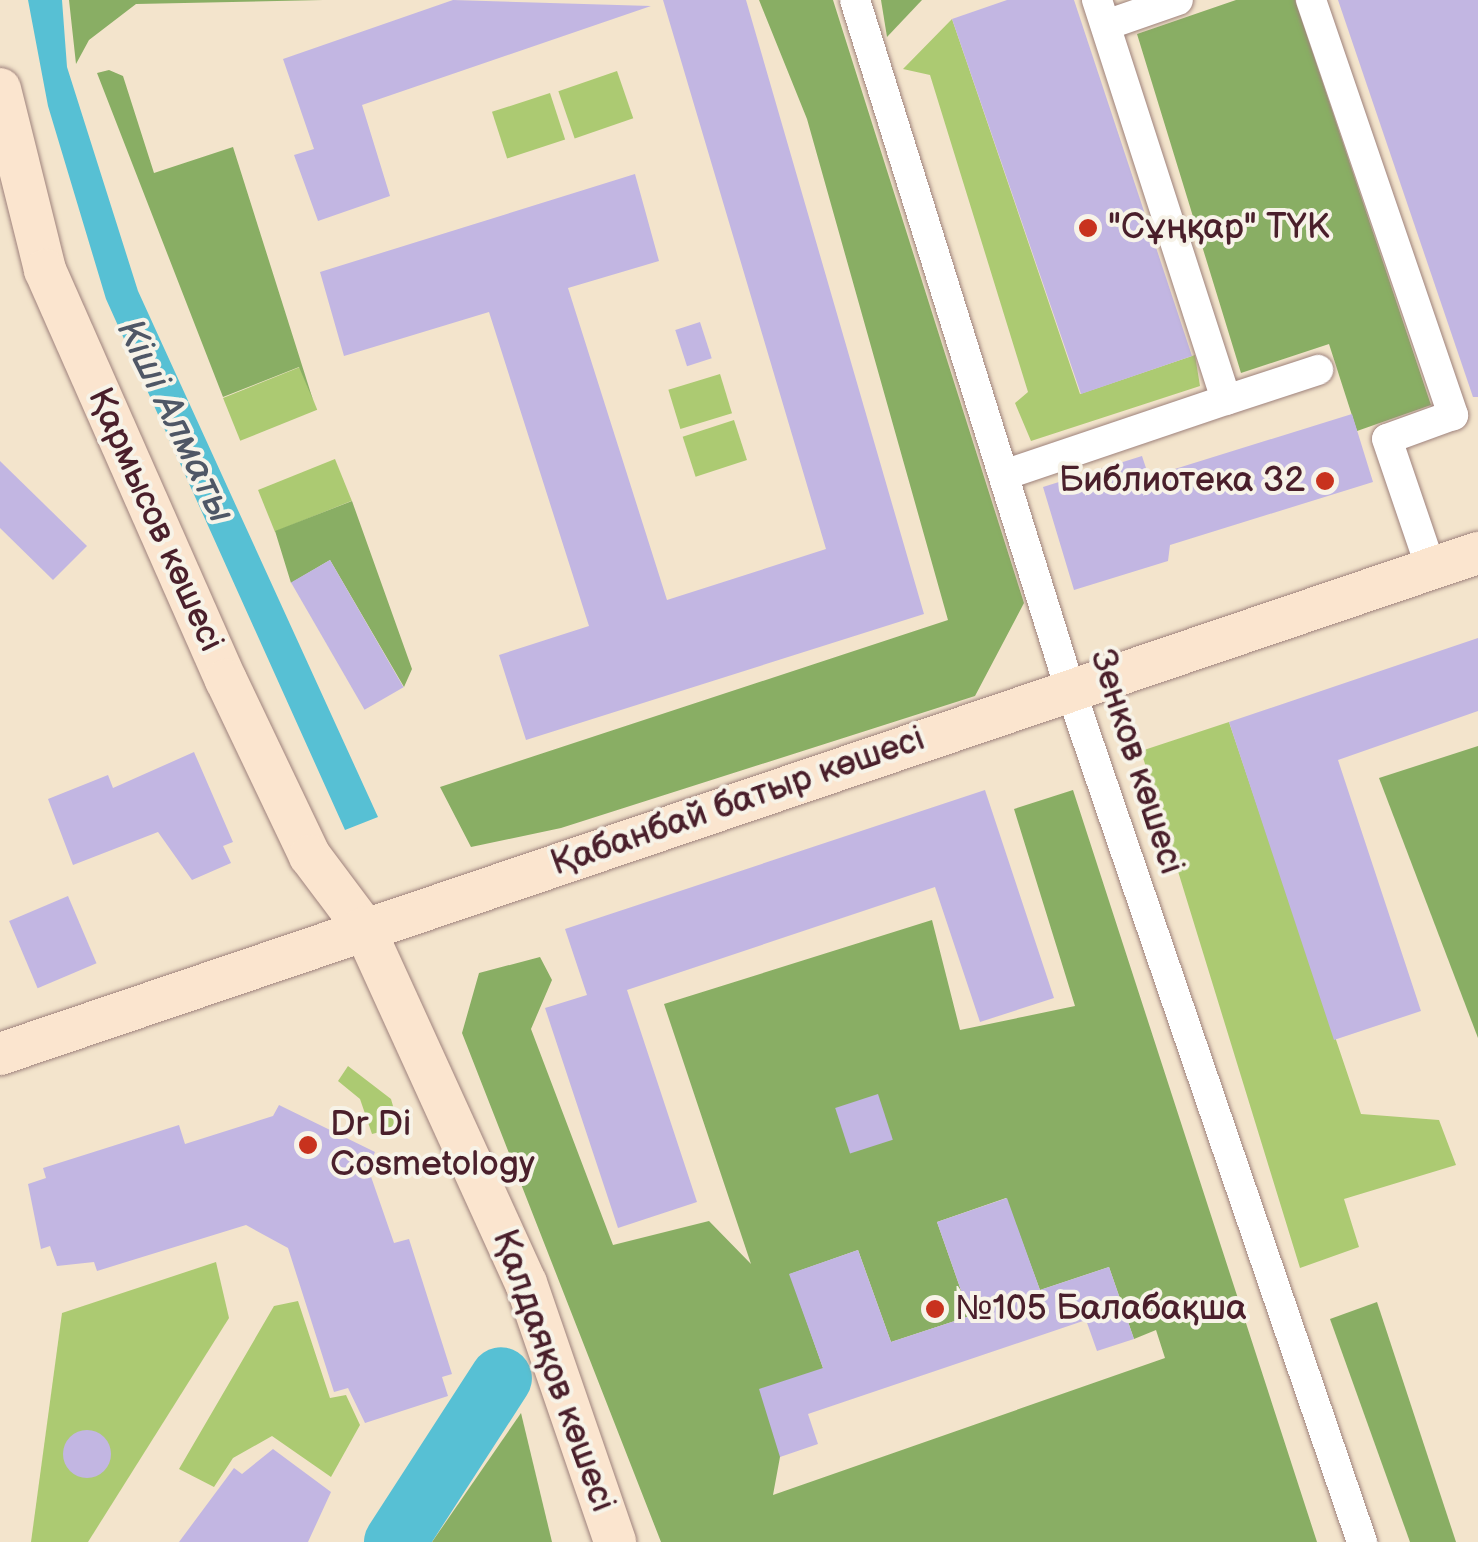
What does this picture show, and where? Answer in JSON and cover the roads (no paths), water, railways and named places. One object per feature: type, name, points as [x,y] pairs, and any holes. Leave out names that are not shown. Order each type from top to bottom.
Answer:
[{"type":"street","name":"Зенков көшесі","points":[[855,0],[1010,473],[1070,689],[1362,1542]]},
{"type":"street","points":[[1178,0],[1102,13],[1226,400]]},
{"type":"street","points":[[1311,0],[1453,416],[1387,439],[1432,568]]},
{"type":"street","name":"Қармысов көшесі","points":[[0,88],[45,270],[310,856],[364,928]]},
{"type":"street","points":[[1010,473],[1318,370]]},
{"type":"street","name":"Қабанбай батыр көшесі","points":[[0,1054],[1478,553]]},
{"type":"street","name":"Қалдаяқов көшесі","points":[[364,928],[526,1283],[615,1542]]},
{"type":"water","points":[[28,0],[62,0],[67,67],[138,291],[378,817],[345,830],[106,299],[48,106]]},
{"type":"waterway","name":"Кіші Алматы","points":[[395,1542],[501,1378]]},
{"type":"place","name":"\"Сұңқар\" ТҮК","points":[[1088,228]]},
{"type":"place","name":"Библиотека 32","points":[[1325,481]]},
{"type":"place","name":"Dr Di Cosmetology","points":[[308,1145]]},
{"type":"place","name":"№105 Балабақша","points":[[935,1309]]}]
